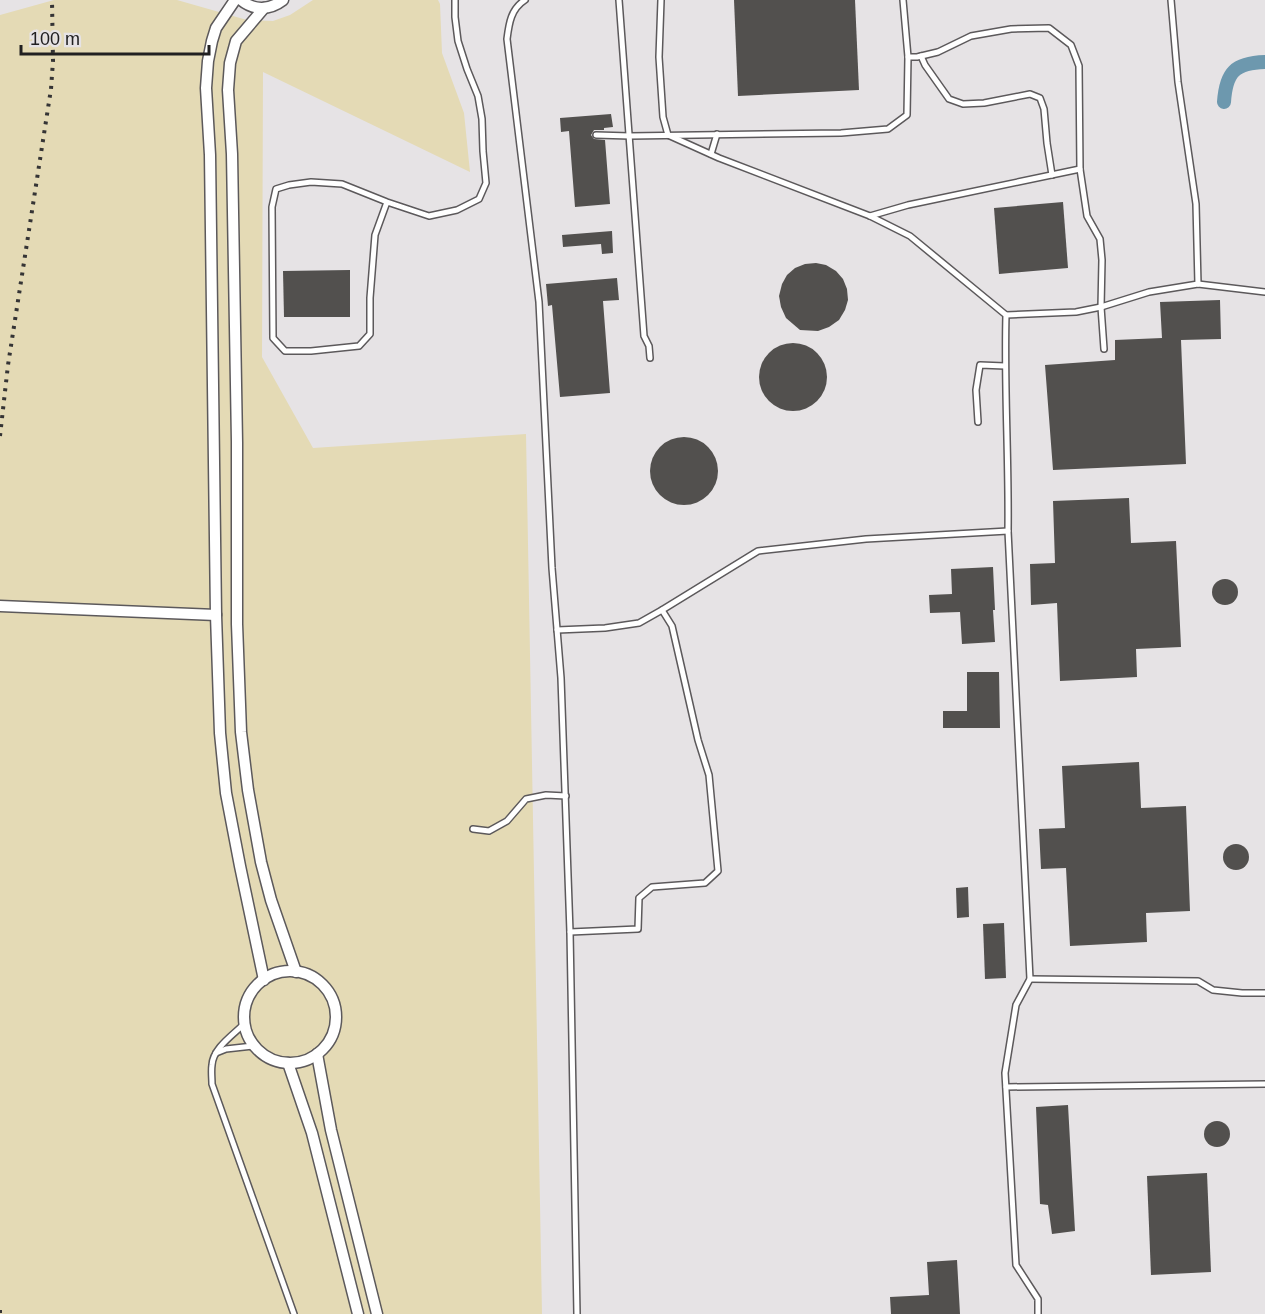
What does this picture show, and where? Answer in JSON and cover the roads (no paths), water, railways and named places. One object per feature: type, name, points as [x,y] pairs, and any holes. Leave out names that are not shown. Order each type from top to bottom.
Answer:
[{"type":"street","points":[[235,0],[216,28],[212,41],[206,88],[210,155],[216,615],[220,733],[226,793],[264,980]]},
{"type":"street","points":[[241,0],[254,8],[273,6],[283,0]]},
{"type":"street","points":[[264,8],[236,41],[230,63],[228,90],[232,154],[237,442],[237,624],[242,732],[248,790],[271,900],[296,972]]},
{"type":"street","points":[[1,606],[216,615]]},
{"type":"street","points":[[296,972],[320,983],[326,990],[334,1006],[335,1023],[324,1048],[317,1054],[304,1061],[288,1063],[273,1060],[259,1052],[254,1046],[244,1024],[244,1010],[249,996],[258,984],[279,973],[296,972]]},
{"type":"street","points":[[317,1054],[331,1130],[377,1314]]},
{"type":"street","points":[[288,1063],[312,1133],[358,1314]]},
{"type":"lane","points":[[387,202],[375,235],[370,298],[370,334],[359,346],[285,351],[273,338],[272,207],[276,189],[311,182],[342,184],[429,216],[457,210],[479,199],[486,183],[482,119],[478,96],[458,41],[455,0]]},
{"type":"lane","points":[[525,0],[510,18],[507,39],[539,302],[561,678],[570,932],[577,1314]]},
{"type":"lane","points":[[619,0],[644,336],[649,346],[650,358]]},
{"type":"lane","points":[[661,0],[659,57],[663,117],[668,135]]},
{"type":"lane","points":[[596,135],[841,133],[888,129],[907,115],[908,57],[903,0]]},
{"type":"lane","points":[[1170,0],[1178,81],[1196,204],[1198,284]]},
{"type":"lane","points":[[908,57],[938,52],[971,36],[1011,29],[1049,28],[1071,45],[1078,66],[1080,169],[1087,216],[1100,239],[1104,349]]},
{"type":"lane","points":[[921,56],[925,66],[949,99],[963,104],[984,103],[1030,94],[1040,98],[1044,109],[1052,175]]},
{"type":"lane","points":[[711,154],[717,134]]},
{"type":"lane","points":[[668,135],[870,216],[910,236],[1006,315],[1076,312],[1149,292],[1198,284],[1265,292]]},
{"type":"lane","points":[[870,216],[908,205],[1080,169]]},
{"type":"lane","points":[[1006,315],[1008,531],[1030,979],[1016,1005],[1005,1073],[1016,1265],[1038,1299],[1038,1314]]},
{"type":"lane","points":[[978,422],[976,390],[980,365],[1005,366]]},
{"type":"lane","points":[[557,630],[605,628],[639,623],[758,551],[866,538],[1008,531]]},
{"type":"lane","points":[[570,932],[638,929],[639,898],[652,887],[705,883],[718,870],[709,775],[698,740],[672,626],[662,610]]},
{"type":"lane","points":[[473,828],[489,831],[507,821],[526,799],[546,795],[566,796]]},
{"type":"lane","points":[[1030,979],[1198,981],[1213,990],[1265,993]]},
{"type":"lane","points":[[244,1024],[215,1054],[212,1063],[212,1084],[294,1314]]},
{"type":"lane","points":[[215,1054],[226,1049],[254,1046]]},
{"type":"lane","points":[[1006,1087],[1265,1084]]},
{"type":"waterway","points":[[1224,102],[1227,83],[1234,71],[1246,64],[1265,62]]},
{"type":"railway","points":[[0,436],[8,365],[51,89],[52,0]]}]
